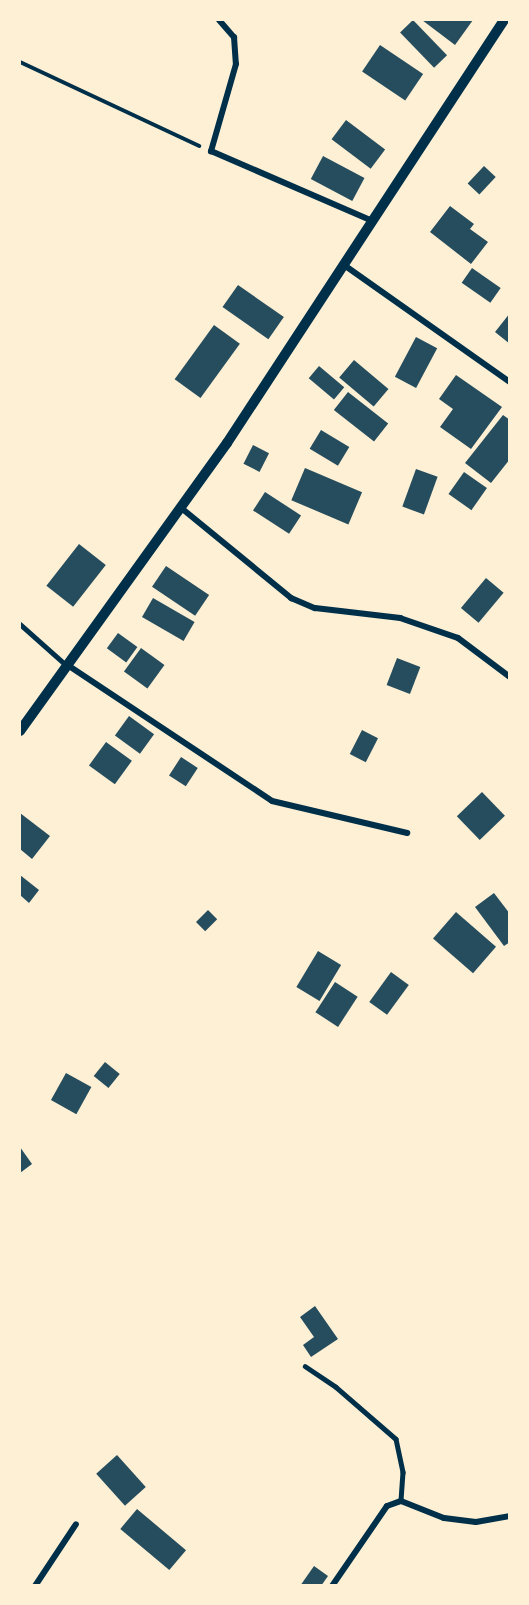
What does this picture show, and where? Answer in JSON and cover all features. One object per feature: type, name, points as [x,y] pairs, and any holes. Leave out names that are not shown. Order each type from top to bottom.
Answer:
[{"type":"street","points":[[219,20],[234,37],[236,64],[211,151],[373,221]]},
{"type":"street","points":[[20,731],[65,664],[227,443],[504,20]]},
{"type":"street","points":[[344,265],[510,382]]},
{"type":"street","points":[[180,507],[291,598],[315,608],[400,618],[458,638],[510,677]]},
{"type":"street","points":[[65,664],[272,801],[407,833]]},
{"type":"street","points":[[332,1586],[381,1513],[401,1501],[444,1518],[465,1521],[501,1520],[510,1516]]},
{"type":"street","points":[[35,1586],[76,1524]]},
{"type":"lane","points":[[20,624],[65,664]]},
{"type":"lane","points":[[305,1366],[336,1387],[396,1439],[403,1472],[401,1501]]},
{"type":"path","points":[[20,62],[211,151]]},
{"type":"building","points":[[413,20],[447,55],[434,68],[400,33]]},
{"type":"building","points":[[422,20],[473,20],[455,45]]},
{"type":"building","points":[[380,45],[423,74],[405,101],[362,72]]},
{"type":"building","points":[[346,120],[385,149],[371,169],[332,139]]},
{"type":"building","points":[[323,156],[364,178],[352,201],[311,179]]},
{"type":"building","points":[[484,166],[496,177],[479,194],[468,184]]},
{"type":"building","points":[[450,206],[474,224],[470,229],[488,242],[471,264],[430,232]]},
{"type":"building","points":[[472,268],[501,288],[490,303],[462,283]]},
{"type":"building","points":[[238,285],[284,317],[268,339],[223,307]]},
{"type":"building","points":[[510,313],[510,344],[495,332]]},
{"type":"building","points":[[214,325],[240,344],[201,398],[175,379]]},
{"type":"building","points":[[416,337],[437,348],[416,388],[395,377]]},
{"type":"building","points":[[354,360],[388,389],[374,407],[339,378]]},
{"type":"building","points":[[319,366],[344,387],[334,399],[309,378]]},
{"type":"building","points":[[456,375],[502,407],[471,449],[440,427],[453,409],[439,399]]},
{"type":"building","points":[[348,392],[388,423],[374,442],[334,410]]},
{"type":"building","points":[[503,415],[510,420],[510,459],[491,483],[465,463]]},
{"type":"building","points":[[321,430],[349,447],[338,466],[310,449]]},
{"type":"building","points":[[253,445],[269,453],[260,472],[243,464]]},
{"type":"building","points":[[305,468],[362,492],[348,524],[291,500]]},
{"type":"building","points":[[416,469],[438,477],[424,514],[402,507]]},
{"type":"building","points":[[464,472],[487,488],[471,510],[449,494]]},
{"type":"building","points":[[265,492],[301,515],[289,534],[253,510]]},
{"type":"building","points":[[79,544],[106,565],[73,607],[46,586]]},
{"type":"building","points":[[166,566],[209,595],[195,616],[152,587]]},
{"type":"building","points":[[486,578],[504,593],[479,623],[461,608]]},
{"type":"building","points":[[153,598],[195,622],[184,641],[142,617]]},
{"type":"building","points":[[118,633],[137,647],[126,662],[107,648]]},
{"type":"building","points":[[141,648],[164,665],[147,689],[124,671]]},
{"type":"building","points":[[397,658],[420,667],[410,694],[387,685]]},
{"type":"building","points":[[129,716],[154,734],[140,754],[115,735]]},
{"type":"building","points":[[362,730],[378,738],[366,762],[350,754]]},
{"type":"building","points":[[106,742],[132,761],[115,784],[89,765]]},
{"type":"building","points":[[181,757],[198,768],[186,786],[169,775]]},
{"type":"building","points":[[482,792],[505,816],[480,840],[457,816]]},
{"type":"building","points":[[20,813],[50,836],[32,859],[20,849]]},
{"type":"building","points":[[20,875],[39,890],[29,903],[20,895]]},
{"type":"building","points":[[494,893],[510,914],[510,942],[504,946],[475,907]]},
{"type":"building","points":[[208,910],[217,919],[205,931],[196,922]]},
{"type":"building","points":[[456,912],[496,947],[473,973],[433,938]]},
{"type":"building","points":[[318,951],[341,965],[320,1001],[296,987]]},
{"type":"building","points":[[391,972],[409,985],[387,1015],[369,1002]]},
{"type":"building","points":[[335,982],[358,997],[338,1027],[315,1012]]},
{"type":"building","points":[[105,1062],[120,1074],[108,1088],[94,1076]]},
{"type":"building","points":[[66,1073],[91,1087],[76,1114],[51,1100]]},
{"type":"building","points":[[20,1147],[32,1164],[20,1173]]},
{"type":"building","points":[[315,1306],[338,1339],[311,1357],[303,1345],[314,1337],[300,1317]]},
{"type":"building","points":[[117,1455],[146,1487],[125,1506],[96,1474]]},
{"type":"building","points":[[137,1509],[186,1550],[169,1570],[120,1529]]},
{"type":"building","points":[[314,1566],[328,1576],[321,1586],[300,1586]]}]
